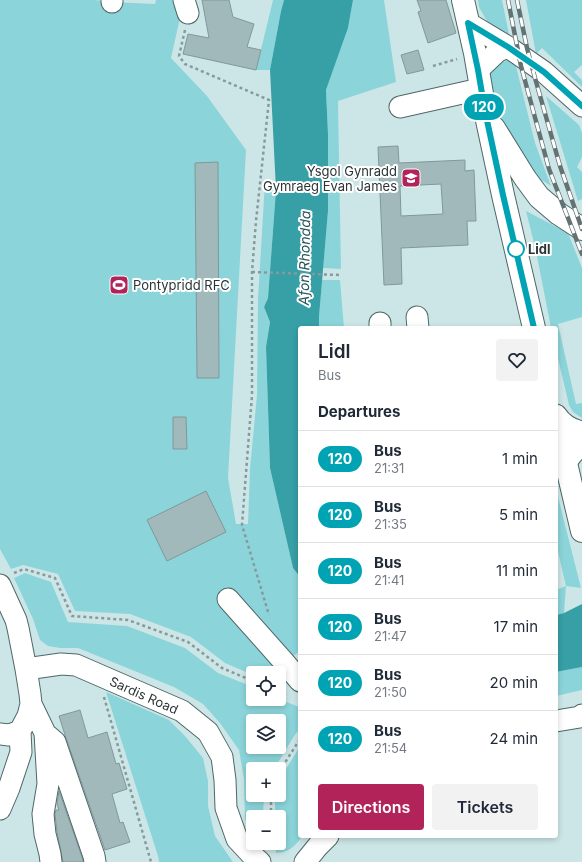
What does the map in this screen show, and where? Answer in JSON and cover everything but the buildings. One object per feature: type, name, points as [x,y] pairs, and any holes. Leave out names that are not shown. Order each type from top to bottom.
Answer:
[{"type":"main road","points":[[463,0],[503,195],[534,326]]},
{"type":"main road","points":[[485,111],[525,178],[539,197],[559,214],[582,229]]},
{"type":"main road","points":[[558,429],[582,531]]},
{"type":"street","points":[[468,23],[508,47],[544,72],[582,106]]},
{"type":"street","points":[[400,107],[478,71],[498,51],[508,47]]},
{"type":"street","points":[[558,418],[567,426],[576,431],[582,432]]},
{"type":"street","points":[[566,463],[582,444]]},
{"type":"street","points":[[0,809],[21,752],[10,733],[28,716],[31,704],[26,669],[16,620],[5,580]]},
{"type":"street","points":[[228,598],[298,680]]},
{"type":"street","name":"Sardis Road","points":[[26,669],[62,664],[76,665],[182,711],[208,732],[222,757],[226,808],[237,840],[260,862]]},
{"type":"street","points":[[31,704],[45,733],[55,742],[95,862]]},
{"type":"street","points":[[558,721],[581,716]]},
{"type":"street","points":[[45,733],[48,784],[43,814],[45,834],[51,862]]},
{"type":"street","points":[[305,862],[326,838]]},
{"type":"path","points":[[186,6],[179,56],[185,64],[269,100],[252,272],[252,395],[242,525],[270,620]]},
{"type":"path","points":[[433,66],[478,71]]},
{"type":"path","points":[[252,272],[341,275]]},
{"type":"path","points":[[5,580],[24,569],[55,578],[72,616],[128,620],[188,642],[222,668],[246,678]]},
{"type":"path","points":[[102,692],[150,862]]},
{"type":"path","points":[[285,762],[298,742]]},
{"type":"shaded area","name":"Pontypridd RFC","points":[[0,0],[95,0],[155,4],[156,0],[176,0],[180,18],[171,58],[207,96],[246,150],[228,478],[236,524],[248,524],[250,469],[257,395],[258,299],[265,182],[276,190],[268,298],[264,307],[270,322],[266,347],[270,468],[293,568],[298,574],[298,653],[278,666],[246,666],[246,672],[225,663],[191,637],[130,614],[75,611],[58,574],[23,565],[11,569],[0,549]]},
{"type":"shaded area","points":[[273,0],[284,0],[270,70],[256,70]]},
{"type":"shaded area","points":[[353,0],[384,0],[396,82],[338,101],[341,269],[323,268],[328,211],[328,134],[326,90],[348,28]]},
{"type":"shaded area","points":[[478,0],[502,0],[509,34],[489,25],[479,7]]},
{"type":"shaded area","points":[[526,0],[582,0],[582,65],[574,72],[582,80],[582,87],[542,48],[536,54]]},
{"type":"shaded area","points":[[508,60],[515,62],[535,143],[551,186],[537,177],[522,156],[497,111],[490,75],[497,64]]},
{"type":"shaded area","points":[[546,96],[579,125],[582,133],[582,157],[577,167],[582,172],[582,199],[578,201]]},
{"type":"shaded area","points":[[526,211],[568,233],[582,268],[582,317],[558,324],[576,404],[582,403],[582,418],[573,412],[569,405],[558,358],[558,326],[551,326],[536,251]]},
{"type":"shaded area","points":[[322,280],[340,280],[344,326],[319,326]]},
{"type":"shaded area","points":[[558,497],[581,588],[566,586],[558,552]]},
{"type":"shaded area","points":[[25,573],[51,582],[68,622],[127,626],[185,648],[218,673],[246,684],[246,706],[286,706],[286,702],[298,707],[298,732],[286,749],[286,714],[246,714],[246,754],[283,754],[278,762],[246,762],[246,802],[264,802],[263,810],[246,810],[246,821],[244,779],[239,750],[220,723],[203,704],[174,687],[78,648],[48,646],[40,640],[33,619],[14,578]]},
{"type":"shaded area","points":[[566,586],[564,613],[558,614],[558,589]]},
{"type":"shaded area","points":[[582,667],[582,690],[558,696],[558,672]]},
{"type":"shaded area","points":[[106,692],[169,720],[185,736],[203,758],[208,781],[208,806],[215,836],[233,862],[159,862]]},
{"type":"shaded area","points":[[298,749],[298,838],[301,838],[292,848],[286,851],[276,853],[276,850],[286,850],[286,810],[275,810],[275,802],[286,802],[286,769]]},
{"type":"water","name":"Afon Rhondda","points":[[284,0],[353,0],[348,28],[326,90],[328,134],[328,211],[319,326],[298,326],[298,574],[293,568],[270,468],[266,347],[270,322],[264,307],[268,298],[276,190],[270,70]]},
{"type":"water","points":[[582,604],[582,667],[558,672],[558,614]]},
{"type":"railway","points":[[508,0],[521,66],[549,169],[582,254]]},
{"type":"railway","points":[[517,0],[535,78],[560,166],[582,229]]},
{"type":"bus line","name":"120","points":[[534,326],[480,89],[478,70],[468,23],[508,47],[544,72],[582,106]]},
{"type":"place","name":"Ysgol Gynradd Gymraeg Evan James","points":[[411,178]]},
{"type":"place","name":"Lidl","points":[[516,249]]},
{"type":"place","name":"Pontypridd RFC","points":[[119,285]]}]
